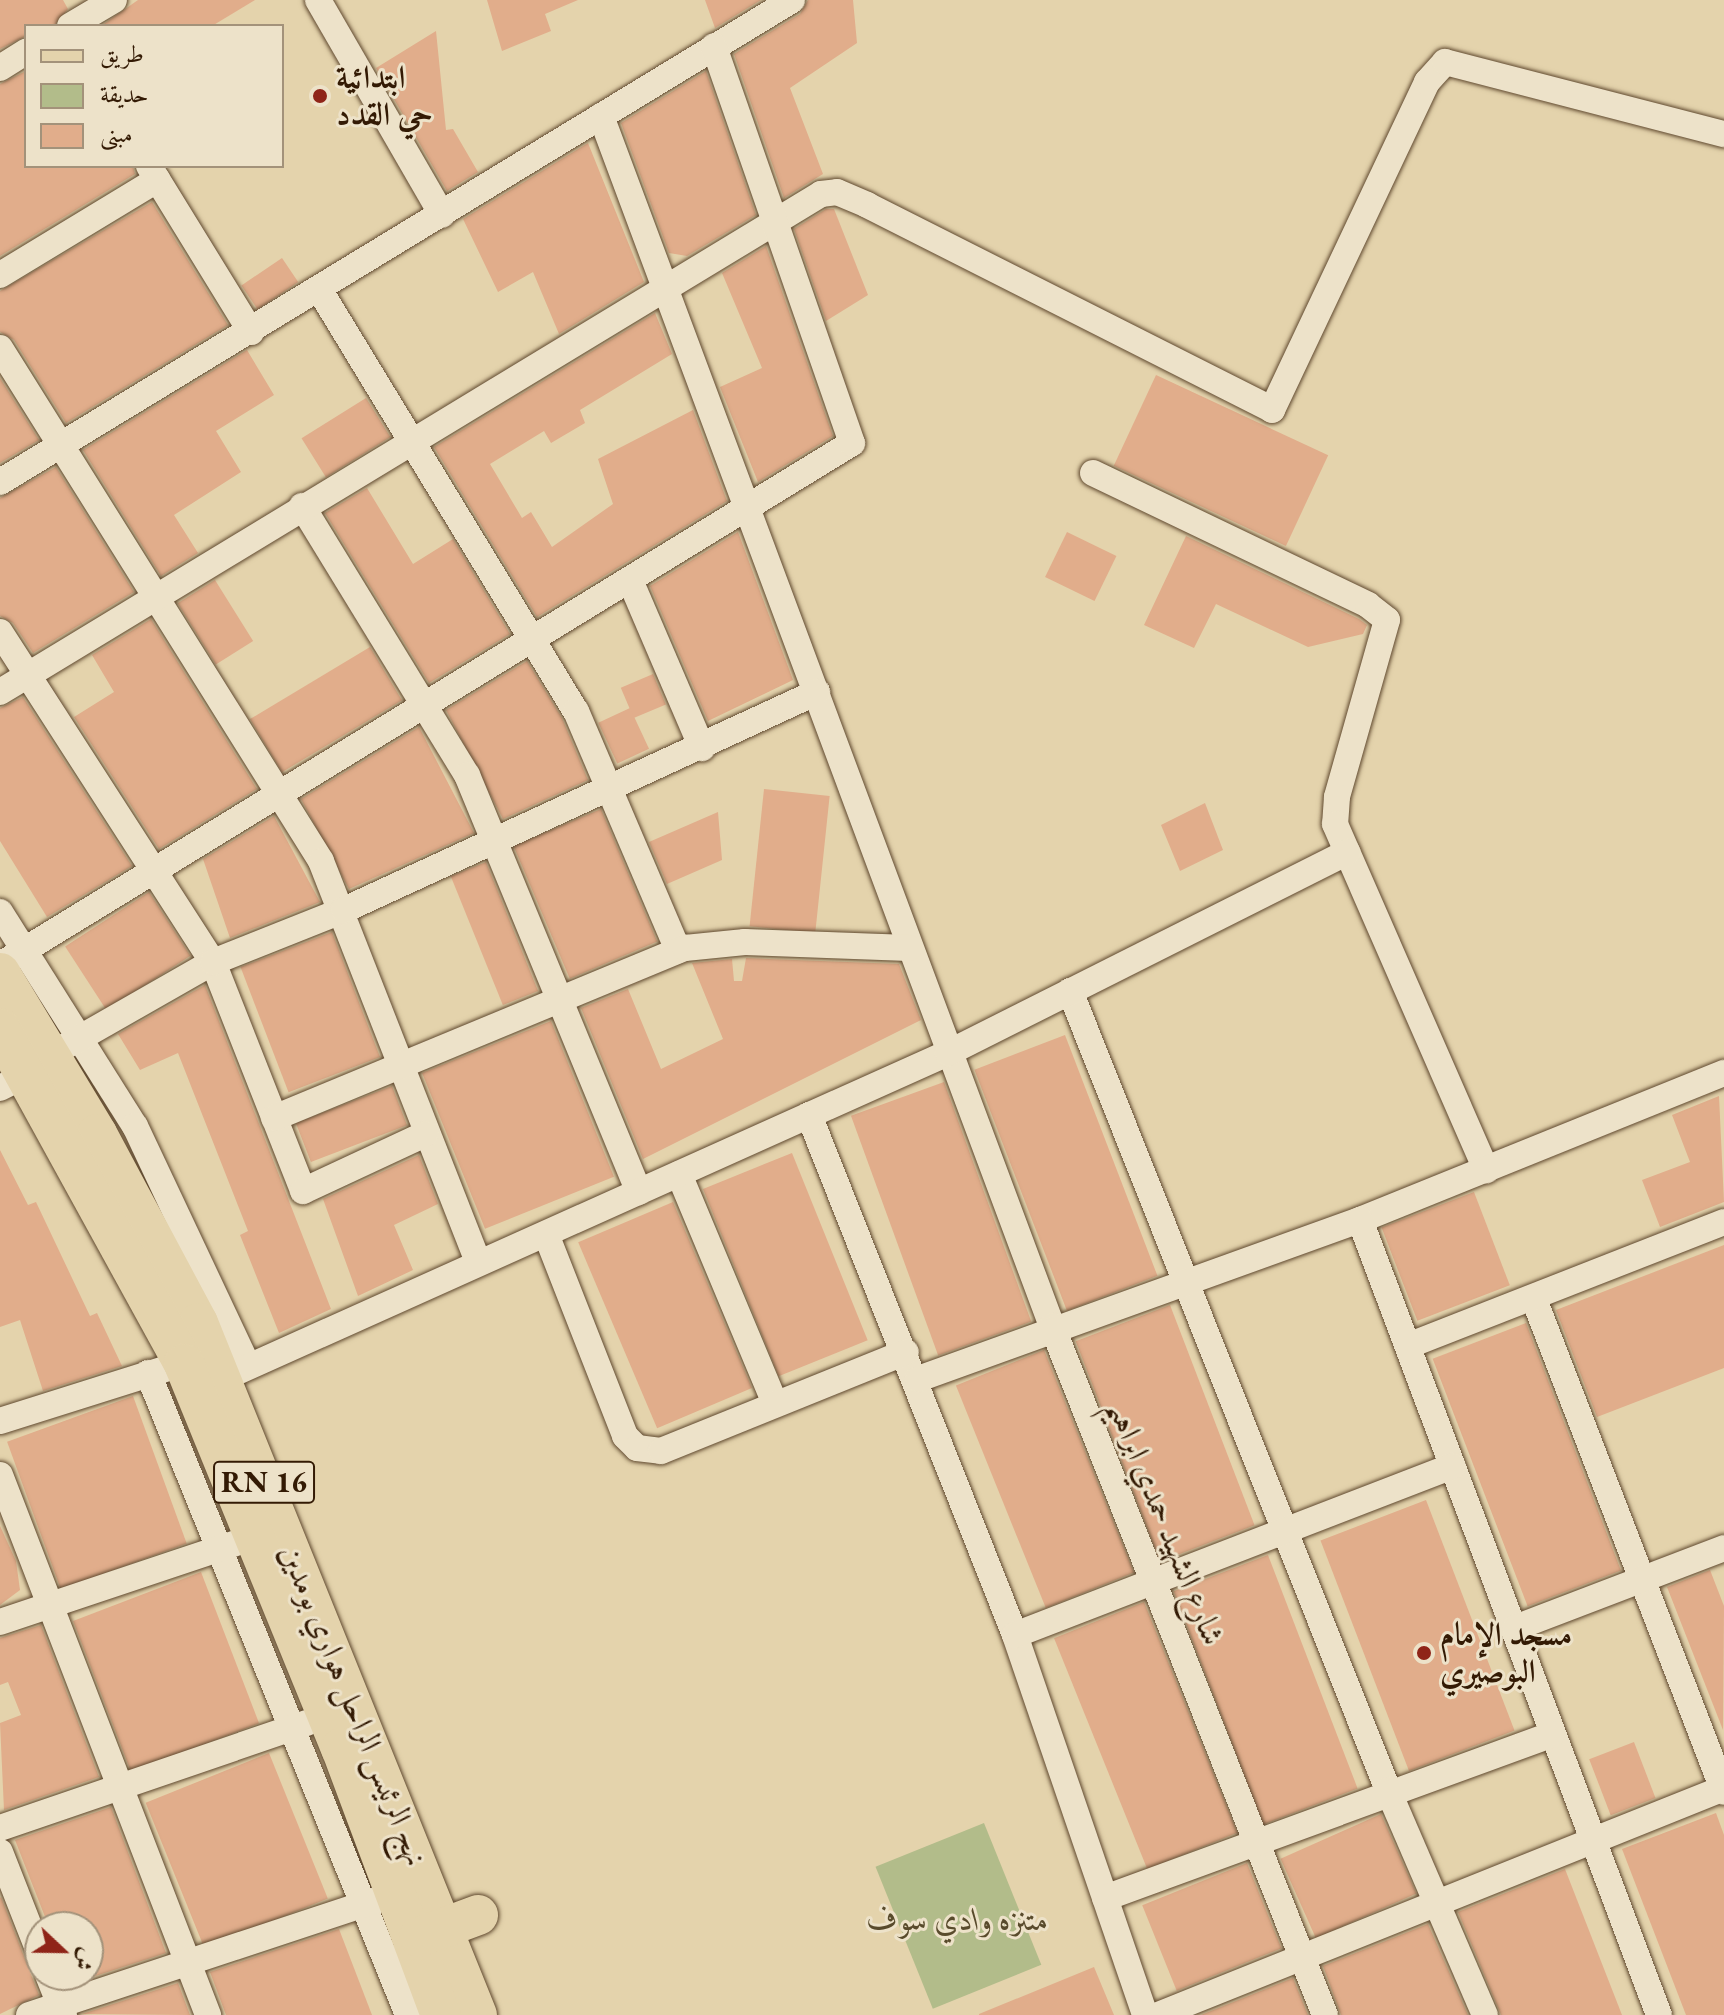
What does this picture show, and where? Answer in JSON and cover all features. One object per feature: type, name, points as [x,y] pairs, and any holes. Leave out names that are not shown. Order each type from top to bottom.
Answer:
[{"type":"main road","name":"نهج الرئيس الراحل هواري بومدين","points":[[13,962],[40,1064],[199,1374],[345,1730],[380,1899],[445,1927]]},
{"type":"main road","name":"نهج الرئيس الراحل هواري بومدين","points":[[0,1029],[40,1064]]},
{"type":"main road","name":"نهج الرئيس الراحل هواري بومدين","points":[[199,1374],[257,1539],[345,1730],[426,1836],[445,1927],[477,2015]]},
{"type":"main road","name":"نهج الرئيس الراحل هواري بومدين","points":[[441,2015],[445,1927]]},
{"type":"street","points":[[79,14],[114,0]]},
{"type":"street","points":[[318,0],[442,215]]},
{"type":"street","points":[[0,482],[792,0]]},
{"type":"street","points":[[0,965],[13,962],[151,869],[533,643],[852,443],[776,216],[714,46]]},
{"type":"street","points":[[0,68],[24,53]]},
{"type":"street","points":[[0,692],[776,216],[837,192],[1272,410],[1427,82],[1445,62],[1724,134]]},
{"type":"street","name":"شارع الشهيد حمدي ابراهيم","points":[[601,116],[1052,1326],[1325,2015]]},
{"type":"street","points":[[0,275],[153,173],[251,332]]},
{"type":"street","points":[[319,289],[413,436],[576,711],[678,950]]},
{"type":"street","points":[[0,348],[153,600],[278,796],[296,814],[344,910],[398,1066],[478,1262]]},
{"type":"street","points":[[1093,473],[1368,605],[1387,620],[1337,797],[1335,824],[1486,1170]]},
{"type":"street","points":[[302,506],[427,704],[467,775],[490,841],[639,1192]]},
{"type":"street","points":[[630,580],[702,748]]},
{"type":"street","points":[[0,632],[213,962],[303,1191],[425,1134]]},
{"type":"street","points":[[0,1828],[120,1786],[345,1730],[219,1547],[177,1207],[40,1064],[213,962],[344,910],[609,787],[702,748],[817,692]]},
{"type":"street","points":[[0,1421],[199,1374],[546,1234],[948,1053],[1347,852]]},
{"type":"street","points":[[0,912],[13,962]]},
{"type":"street","points":[[274,1118],[678,950],[745,942],[909,948]]},
{"type":"street","points":[[1070,991],[1388,1790],[1440,1901],[1485,2015]]},
{"type":"street","points":[[918,1379],[1052,1326],[1360,1220],[1724,1073]]},
{"type":"street","points":[[809,1115],[918,1379],[1015,1635],[1145,2015]]},
{"type":"street","points":[[679,1174],[775,1403]]},
{"type":"street","points":[[1360,1220],[1410,1345],[1592,1843],[1659,2015]]},
{"type":"street","points":[[1410,1345],[1724,1222]]},
{"type":"street","points":[[546,1234],[625,1436],[637,1448],[661,1451],[906,1352]]},
{"type":"street","points":[[1158,2015],[1724,1790],[1638,1581],[1534,1299]]},
{"type":"street","points":[[1015,1635],[1453,1466]]},
{"type":"street","points":[[0,1475],[208,2015]]},
{"type":"street","points":[[0,1622],[219,1547],[257,1539]]},
{"type":"street","points":[[1515,1628],[1724,1548]]},
{"type":"street","points":[[1105,1898],[1388,1790],[1552,1734]]},
{"type":"street","points":[[0,1852],[24,1913]]},
{"type":"street","points":[[29,2015],[62,2010],[187,1962],[380,1899],[408,2015]]},
{"type":"street","points":[[54,1991],[62,2010]]},
{"type":"green space","name":"متنزه وادي سوف","points":[[984,1823],[1041,1965],[933,2009],[876,1867]]},
{"type":"building","points":[[0,0],[63,0],[68,9],[56,24],[24,24],[24,37],[0,49]]},
{"type":"building","points":[[138,0],[255,0],[215,24],[104,24]]},
{"type":"building","points":[[487,0],[578,0],[545,14],[551,31],[502,51]]},
{"type":"building","points":[[705,0],[761,0],[715,28]]},
{"type":"building","points":[[808,0],[853,0],[857,43],[790,88],[823,174],[784,198],[734,54],[800,14]]},
{"type":"building","points":[[436,31],[446,130],[453,129],[478,172],[447,191],[376,68]]},
{"type":"building","points":[[706,71],[756,215],[687,256],[669,253],[621,123]]},
{"type":"building","points":[[24,72],[24,168],[134,168],[135,174],[0,256],[0,84]]},
{"type":"building","points":[[588,143],[644,282],[559,334],[533,272],[498,292],[463,219]]},
{"type":"building","points":[[152,202],[228,325],[66,423],[14,340],[0,332],[0,291]]},
{"type":"building","points":[[826,209],[834,209],[868,295],[826,321],[794,229]]},
{"type":"building","points":[[766,246],[833,436],[758,482],[720,387],[762,368],[722,273]]},
{"type":"building","points":[[282,258],[298,282],[258,309],[241,285]]},
{"type":"building","points":[[655,313],[672,354],[580,410],[585,423],[551,443],[544,431],[490,464],[522,518],[531,512],[552,547],[613,504],[598,459],[693,410],[727,501],[537,617],[434,447]]},
{"type":"building","points":[[247,350],[274,395],[216,431],[241,472],[174,515],[198,553],[161,576],[83,450]]},
{"type":"building","points":[[1156,375],[1328,455],[1286,546],[1114,466]]},
{"type":"building","points":[[0,378],[39,440],[0,463]]},
{"type":"building","points":[[366,398],[390,437],[326,477],[302,438]]},
{"type":"building","points":[[56,467],[134,592],[33,653],[13,623],[0,616],[0,498]]},
{"type":"building","points":[[367,488],[413,564],[453,539],[510,634],[429,683],[325,513]]},
{"type":"building","points":[[738,532],[793,680],[708,721],[650,586]]},
{"type":"building","points":[[1067,532],[1116,556],[1095,601],[1045,577]]},
{"type":"building","points":[[1186,536],[1359,619],[1367,625],[1363,634],[1308,647],[1216,604],[1194,648],[1144,625]]},
{"type":"building","points":[[215,580],[253,641],[216,664],[178,603]]},
{"type":"building","points":[[151,619],[257,789],[159,849],[74,717],[114,692],[92,655]]},
{"type":"building","points":[[370,647],[402,700],[282,772],[250,719]]},
{"type":"building","points":[[527,661],[562,718],[588,780],[503,819],[446,710]]},
{"type":"building","points":[[653,674],[666,704],[634,718],[621,688]]},
{"type":"building","points":[[23,697],[132,866],[47,917],[0,841],[0,708]]},
{"type":"building","points":[[630,708],[649,749],[617,764],[598,723]]},
{"type":"building","points":[[419,727],[474,833],[349,889],[301,799]]},
{"type":"building","points":[[764,789],[830,796],[815,933],[750,926]]},
{"type":"building","points":[[1205,803],[1223,850],[1180,871],[1161,825]]},
{"type":"building","points":[[601,809],[657,942],[570,979],[514,846]]},
{"type":"building","points":[[718,812],[722,860],[667,884],[649,842]]},
{"type":"building","points":[[274,816],[320,902],[230,938],[203,859]]},
{"type":"building","points":[[486,862],[538,991],[503,1005],[451,876]]},
{"type":"building","points":[[149,892],[190,956],[107,1010],[65,946]]},
{"type":"building","points":[[332,932],[380,1057],[289,1092],[241,967]]},
{"type":"building","points":[[746,958],[899,964],[921,1020],[643,1159],[581,1008],[628,989],[661,1069],[723,1039],[692,963],[732,959],[734,981],[742,981]]},
{"type":"building","points":[[205,985],[331,1309],[279,1333],[240,1235],[248,1231],[178,1053],[140,1070],[118,1034]]},
{"type":"building","points":[[551,1021],[614,1177],[485,1229],[422,1073]]},
{"type":"building","points":[[1065,1035],[1157,1276],[1067,1311],[974,1070]]},
{"type":"building","points":[[944,1082],[1031,1322],[938,1355],[851,1116]]},
{"type":"building","points":[[392,1086],[407,1125],[311,1162],[296,1123]]},
{"type":"building","points":[[1719,1096],[1724,1202],[1660,1227],[1642,1180],[1690,1162],[1672,1115]]},
{"type":"building","points":[[0,1150],[28,1205],[36,1202],[90,1316],[97,1313],[122,1366],[43,1391],[20,1320],[0,1327]]},
{"type":"building","points":[[792,1153],[868,1340],[779,1376],[703,1189]]},
{"type":"building","points":[[419,1155],[438,1204],[394,1225],[413,1270],[358,1296],[323,1199]]},
{"type":"building","points":[[1474,1192],[1510,1285],[1417,1321],[1382,1227]]},
{"type":"building","points":[[673,1202],[752,1388],[657,1428],[578,1242]]},
{"type":"building","points":[[1724,1245],[1724,1368],[1597,1417],[1556,1310]]},
{"type":"building","points":[[1170,1305],[1255,1525],[1160,1562],[1076,1341]]},
{"type":"building","points":[[1526,1323],[1621,1570],[1528,1606],[1433,1359]]},
{"type":"building","points":[[1044,1350],[1134,1573],[1046,1608],[956,1386]]},
{"type":"building","points":[[133,1396],[187,1544],[61,1589],[7,1442]]},
{"type":"building","name":"مسجد الإمام البوصيري","points":[[1426,1500],[1515,1731],[1409,1771],[1321,1540]]},
{"type":"building","points":[[0,1526],[16,1561],[20,1590],[0,1605]]},
{"type":"building","points":[[1268,1555],[1358,1788],[1263,1825],[1174,1591]]},
{"type":"building","points":[[1710,1570],[1724,1606],[1723,1730],[1667,1587]]},
{"type":"building","points":[[201,1572],[259,1723],[131,1772],[73,1621]]},
{"type":"building","points":[[1144,1602],[1237,1833],[1147,1869],[1054,1638]]},
{"type":"building","points":[[41,1625],[99,1777],[4,1810],[0,1723],[21,1715],[8,1682],[0,1685],[0,1638]]},
{"type":"building","points":[[1634,1742],[1656,1798],[1611,1815],[1589,1759]]},
{"type":"building","points":[[269,1753],[328,1899],[204,1948],[146,1803]]},
{"type":"building","points":[[111,1807],[166,1953],[104,1973],[104,1911],[43,1911],[15,1840]]},
{"type":"building","points":[[1716,1813],[1724,1835],[1724,2015],[1686,2015],[1622,1849]]},
{"type":"building","points":[[1381,1814],[1416,1893],[1316,1938],[1281,1859]]},
{"type":"building","points":[[1247,1863],[1281,1948],[1177,1991],[1142,1905]]},
{"type":"building","points":[[1565,1869],[1622,2015],[1501,2015],[1458,1912]]},
{"type":"building","points":[[0,1898],[24,1956],[24,1991],[37,1991],[39,1995],[0,2014]]},
{"type":"building","points":[[1428,1924],[1468,2015],[1341,2015],[1323,1966]]},
{"type":"building","points":[[339,1929],[372,2015],[226,2015],[210,1972]]},
{"type":"building","points":[[1094,1967],[1114,2015],[979,2015],[979,2014]]},
{"type":"building","points":[[1293,1978],[1308,2015],[1201,2015]]},
{"type":"building","points":[[178,1983],[190,2015],[82,2014]]},
{"type":"place","name":"ابتدائية حي القدد","points":[[320,96]]},
{"type":"place","name":"مسجد الإمام البوصيري","points":[[1424,1653]]}]
